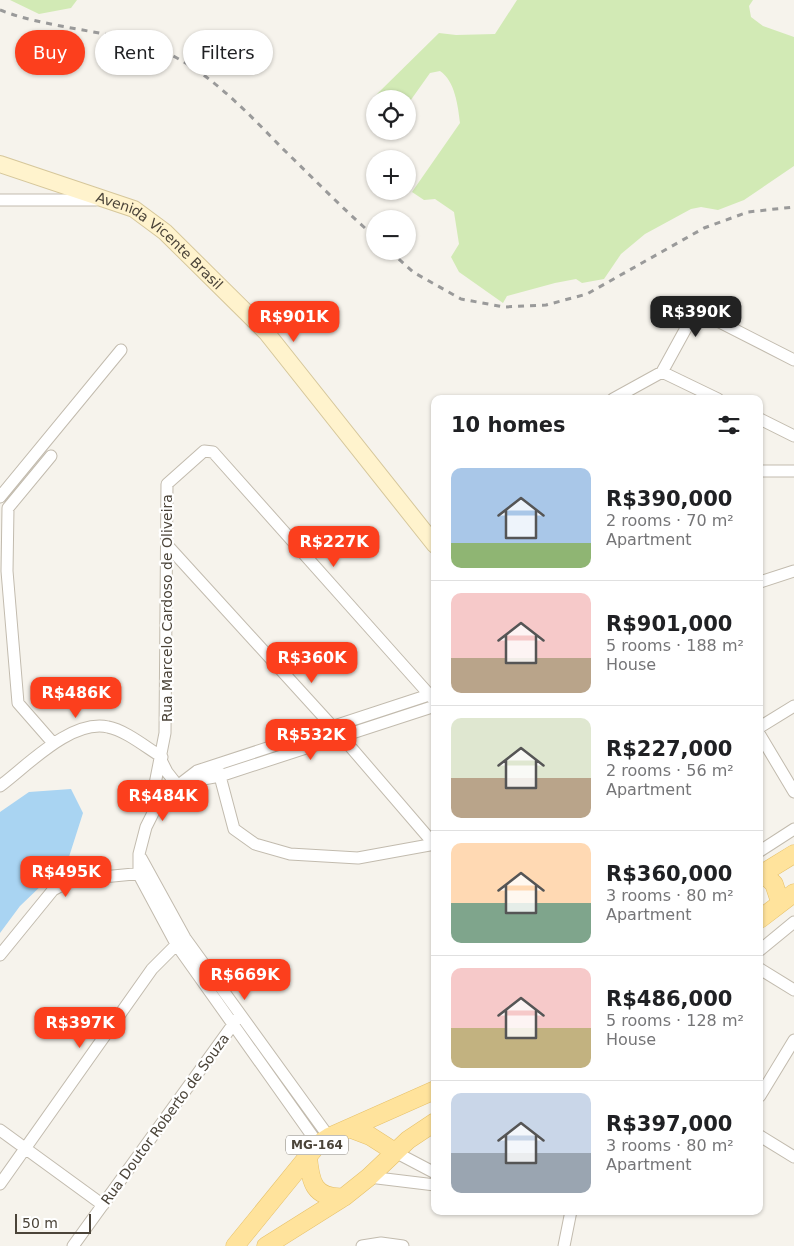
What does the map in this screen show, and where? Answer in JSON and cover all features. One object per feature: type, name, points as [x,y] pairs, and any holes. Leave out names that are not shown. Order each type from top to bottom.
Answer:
[{"type":"main road","points":[[763,872],[794,854]]},
{"type":"main road","points":[[763,875],[787,898],[763,916]]},
{"type":"main road","name":"MG-164","points":[[235,1246],[318,1146],[349,1128],[431,1092]]},
{"type":"main road","points":[[266,1246],[344,1197],[369,1177],[408,1140],[431,1125]]},
{"type":"main road","points":[[349,1128],[370,1136],[395,1152]]},
{"type":"main road","points":[[318,1146],[309,1174],[318,1192],[330,1198],[344,1197]]},
{"type":"street","points":[[0,164],[105,200]]},
{"type":"street","name":"Avenida Vicente Brasil","points":[[0,200],[105,200],[134,209],[165,232],[266,332],[431,540]]},
{"type":"street","points":[[620,395],[662,372],[696,310],[794,360]]},
{"type":"street","points":[[0,497],[121,350]]},
{"type":"street","points":[[662,372],[710,395]]},
{"type":"street","points":[[763,420],[794,436]]},
{"type":"street","name":"Rua Marcelo Cardoso de Oliveira","points":[[154,811],[155,784],[162,758],[166,710],[168,484],[204,451],[213,452],[431,694]]},
{"type":"street","points":[[51,456],[4,504],[3,575],[18,703],[53,743]]},
{"type":"street","points":[[763,471],[794,471]]},
{"type":"street","points":[[167,545],[333,726],[431,841]]},
{"type":"street","points":[[763,581],[794,571]]},
{"type":"street","points":[[318,1146],[236,1020],[180,941],[143,874],[139,854],[146,827],[154,811],[167,794],[197,771],[333,726],[431,697]]},
{"type":"street","points":[[763,725],[794,706]]},
{"type":"street","points":[[180,784],[220,776],[431,707]]},
{"type":"street","points":[[0,786],[53,743],[88,728],[108,727],[162,758],[166,772],[180,784]]},
{"type":"street","points":[[763,740],[794,792]]},
{"type":"street","points":[[217,765],[234,829],[255,844],[290,854],[358,858],[431,845]]},
{"type":"street","points":[[763,848],[794,829]]},
{"type":"street","points":[[0,955],[53,890],[72,880],[143,874]]},
{"type":"street","points":[[763,948],[794,922]]},
{"type":"street","points":[[0,1184],[152,969],[180,941]]},
{"type":"street","points":[[763,971],[794,990]]},
{"type":"street","name":"Rua Doutor Roberto de Souza","points":[[74,1246],[236,1020]]},
{"type":"street","points":[[763,1091],[794,1040]]},
{"type":"street","points":[[0,1130],[103,1205]]},
{"type":"street","points":[[763,1138],[794,1157]]},
{"type":"street","points":[[395,1152],[431,1171]]},
{"type":"street","points":[[369,1177],[431,1185]]},
{"type":"street","points":[[564,1246],[569,1215]]},
{"type":"street","points":[[365,1246],[381,1243],[403,1246]]},
{"type":"green space","points":[[10,0],[77,0],[71,8],[39,14]]},
{"type":"green space","points":[[517,0],[753,0],[749,6],[751,17],[763,26],[794,37],[794,166],[744,200],[718,210],[701,207],[691,209],[645,234],[621,254],[604,279],[582,283],[576,279],[555,283],[507,296],[503,303],[459,272],[451,257],[459,244],[454,212],[435,199],[424,200],[416,195],[416,186],[460,123],[455,94],[449,81],[440,71],[430,73],[416,93],[416,90],[381,90],[439,33],[456,35],[495,34]]},
{"type":"water","points":[[71,789],[83,813],[68,860],[20,906],[0,933],[0,812],[29,792]]},
{"type":"railway","points":[[0,10],[38,21],[136,42],[155,48],[190,66],[239,105],[366,229]]},
{"type":"railway","points":[[400,260],[413,272],[461,299],[504,307],[546,305],[587,294],[704,228],[748,212],[794,207]]}]
